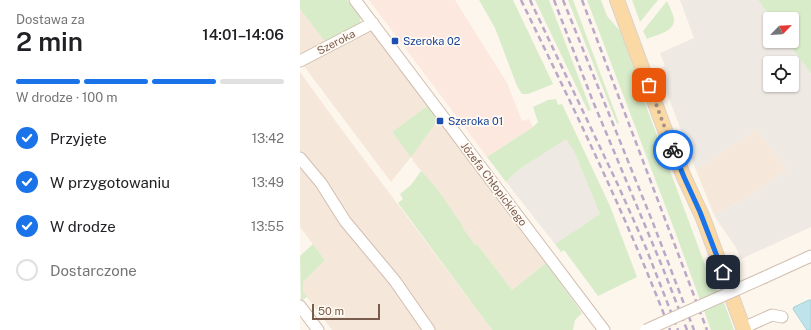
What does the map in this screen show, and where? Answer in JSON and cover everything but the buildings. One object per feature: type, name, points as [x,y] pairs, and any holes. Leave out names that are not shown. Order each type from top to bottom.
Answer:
[{"type":"main road","points":[[617,0],[669,139],[684,177],[703,218],[744,329]]},
{"type":"street","name":"Józefa Chłopickiego","points":[[355,0],[604,330]]},
{"type":"street","name":"Szeroka","points":[[300,61],[373,23]]},
{"type":"street","points":[[300,158],[321,183],[345,221],[395,281],[429,330]]},
{"type":"street","points":[[646,330],[811,256]]},
{"type":"street","points":[[300,306],[318,330]]},
{"type":"street","points":[[744,329],[772,315],[782,317]]},
{"type":"shaded area","points":[[369,0],[455,0],[507,83],[522,121],[529,119],[533,127],[487,157]]},
{"type":"shaded area","points":[[680,0],[758,0],[767,12],[763,12],[763,48],[792,48],[798,56],[763,56],[763,92],[799,92],[799,58],[811,74],[811,227],[741,259],[736,248],[714,215],[752,195],[787,170],[757,129],[696,170],[658,69],[665,66],[660,53],[694,38]]},
{"type":"shaded area","points":[[300,9],[326,43],[300,56]]},
{"type":"shaded area","points":[[370,30],[427,106],[392,132],[411,156],[438,120],[546,263],[512,290],[477,244],[475,245],[467,235],[454,213],[412,160],[413,159],[411,157],[391,182],[303,65]]},
{"type":"shaded area","points":[[300,72],[492,330],[332,330],[303,292],[303,282],[325,260],[300,227]]},
{"type":"shaded area","points":[[757,129],[787,170],[752,195],[714,215],[696,170]]},
{"type":"shaded area","points":[[566,138],[574,151],[600,214],[555,244],[506,182],[518,170]]},
{"type":"green space","points":[[300,0],[347,0],[360,17],[361,25],[326,43],[300,9]]},
{"type":"green space","points":[[479,0],[513,0],[553,84],[528,94],[522,94],[517,86],[495,28]]},
{"type":"green space","points":[[535,0],[549,0],[591,110],[588,111]]},
{"type":"green space","points":[[568,0],[573,0],[619,123],[617,124]]},
{"type":"green space","points":[[587,0],[601,0],[607,16],[621,32],[649,114],[711,281],[722,297],[734,330],[711,330]]},
{"type":"green space","points":[[632,0],[658,0],[640,22]]},
{"type":"green space","points":[[758,0],[811,0],[811,74],[792,48],[799,48],[799,12],[767,12]]},
{"type":"green space","points":[[667,1],[674,19],[671,27],[664,32],[647,39],[643,31]]},
{"type":"green space","points":[[556,99],[558,105],[562,104],[610,206],[637,277],[598,296],[564,250],[561,252],[555,244],[600,214],[574,151],[566,139],[518,170],[506,182],[487,157],[533,127],[538,122],[533,107],[548,100]]},
{"type":"green space","points":[[427,106],[438,120],[411,157],[392,132]]},
{"type":"green space","points":[[421,171],[443,197],[475,245],[477,244],[512,290],[546,263],[582,313],[575,320],[573,330],[492,330],[398,203],[403,199],[400,194],[411,185]]},
{"type":"green space","points":[[313,244],[325,260],[303,282],[303,292],[307,297],[301,301],[300,256]]},
{"type":"water","points":[[811,300],[811,330],[807,330],[793,309],[794,307]]},
{"type":"railway","points":[[521,0],[618,205],[670,330]]},
{"type":"railway","points":[[530,0],[618,185],[646,248],[678,330]]},
{"type":"railway","points":[[554,0],[592,99],[662,266],[687,330]]},
{"type":"railway","points":[[563,0],[653,223],[694,330]]},
{"type":"railway","points":[[582,0],[707,330]]},
{"type":"way so far","points":[[649,85],[673,150]]},
{"type":"place","name":"Szeroka 02","points":[[395,41]]},
{"type":"place","name":"Szeroka 01","points":[[440,121]]},
{"type":"route","points":[[673,150],[700,212],[723,272]]}]
